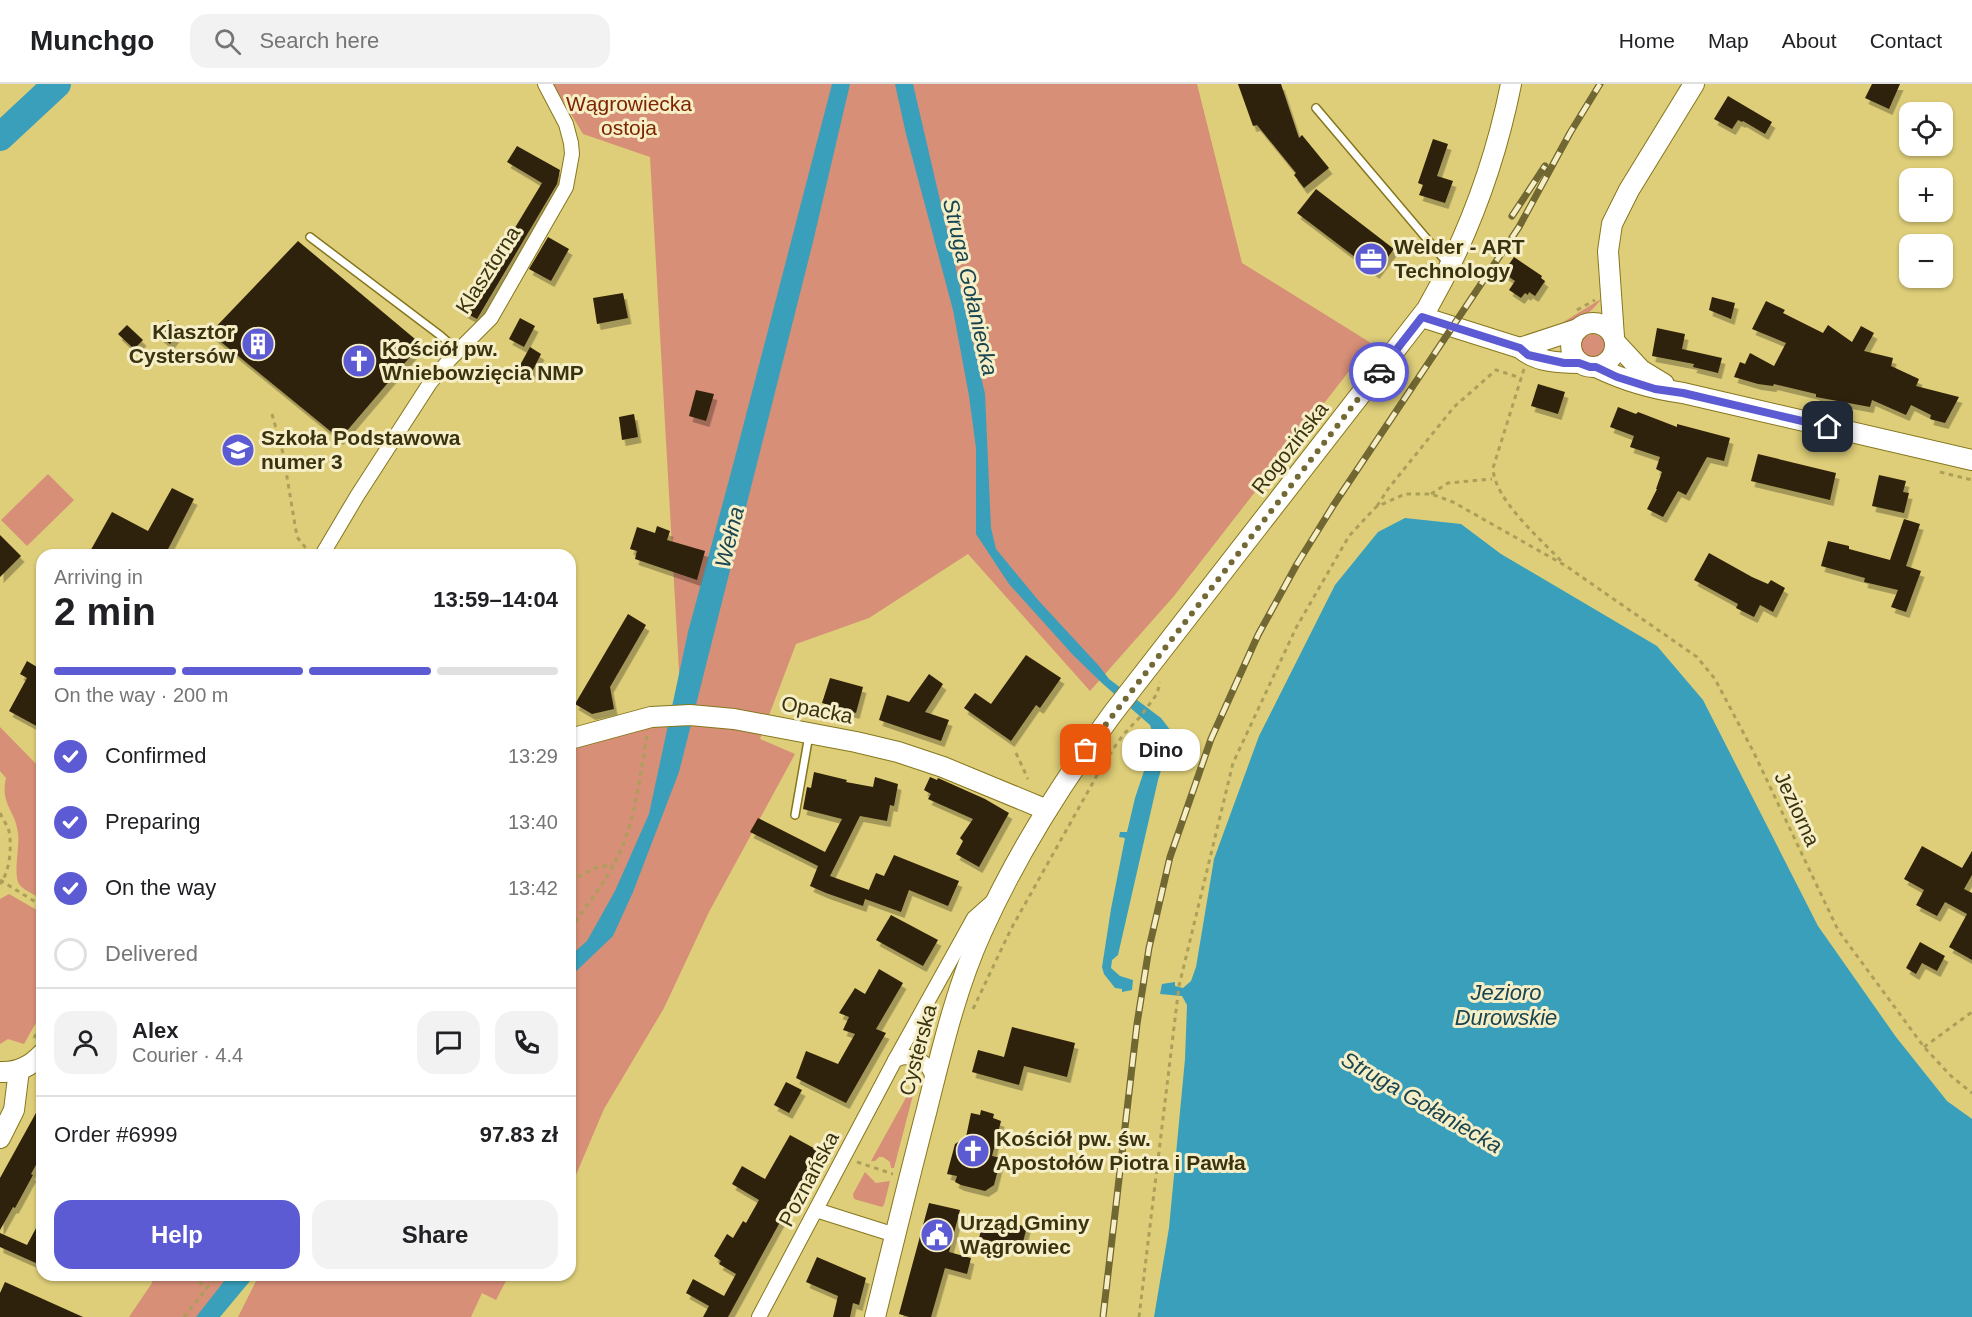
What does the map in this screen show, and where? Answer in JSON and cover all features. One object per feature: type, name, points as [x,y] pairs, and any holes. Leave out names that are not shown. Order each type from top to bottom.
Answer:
[{"type":"street","name":"Klasztorna","points":[[326,549],[430,383],[491,318],[566,187],[572,154],[571,143],[566,124],[545,84]]},
{"type":"street","name":"Rogozińska","points":[[1047,810],[1073,768],[1113,713],[1422,317],[1450,267],[1472,217],[1500,132],[1511,84]]},
{"type":"street","points":[[1422,317],[1523,356],[1588,365],[1608,361],[1615,349],[1615,339],[1604,298],[1608,251],[1615,217],[1625,196],[1694,84]]},
{"type":"street","points":[[1523,356],[1580,322],[1604,298]]},
{"type":"street","points":[[1580,322],[1600,324],[1607,328],[1650,377],[1683,393]]},
{"type":"street","points":[[1580,322],[1571,342],[1574,357],[1617,377],[1655,389],[1683,393],[1972,460]]},
{"type":"street","name":"Opacka","points":[[576,737],[651,717],[690,715],[734,719],[871,745],[920,758],[1047,810]]},
{"type":"street","name":"Cysterska","points":[[875,1317],[958,994],[982,930],[1047,810]]},
{"type":"street","name":"Poznańska","points":[[759,1317],[895,1060],[974,918],[1000,895]]},
{"type":"street","points":[[895,1060],[903,1057],[920,1059],[931,1071],[934,1081]]},
{"type":"street","points":[[0,1138],[14,1110],[10,1071],[31,1064],[36,1059]]},
{"type":"street","points":[[816,1210],[895,1235]]},
{"type":"lane","points":[[1316,108],[1450,267]]},
{"type":"lane","points":[[310,237],[458,351]]},
{"type":"lane","points":[[795,815],[809,733]]},
{"type":"path","points":[[1580,322],[1604,298]]},
{"type":"path","points":[[1523,356],[1521,378],[1493,468],[1493,479],[1512,508],[1566,566]]},
{"type":"path","points":[[1139,1317],[1179,986],[1233,763],[1296,628],[1349,536],[1376,507],[1454,407],[1496,370],[1521,378]]},
{"type":"path","points":[[273,414],[283,453],[297,537],[306,549]]},
{"type":"path","points":[[1431,494],[1448,483],[1493,479]]},
{"type":"path","points":[[1376,507],[1405,494],[1431,494],[1453,502],[1566,566]]},
{"type":"path","name":"Jeziorna","points":[[1566,566],[1697,657],[1710,672],[1754,753],[1838,930],[1924,1047],[1951,1076],[1972,1093]]},
{"type":"path","points":[[972,1012],[1011,929],[1105,761],[1149,704]]},
{"type":"path","points":[[576,921],[604,881],[626,837],[651,717]]},
{"type":"path","points":[[1016,753],[1028,779]]},
{"type":"path","points":[[0,813],[9,831],[8,865],[1,882],[36,902]]},
{"type":"path","points":[[576,878],[595,868],[613,864]]},
{"type":"path","points":[[1924,1047],[1972,1012]]},
{"type":"path","points":[[844,1157],[909,1178]]},
{"type":"path","points":[[199,1281],[206,1289]]},
{"type":"path","points":[[184,1317],[212,1281]]},
{"type":"green space","name":"Wągrowiecka ostoja","points":[[553,84],[1197,84],[1242,263],[1371,343],[1174,596],[1090,691],[968,554],[869,618],[796,644],[760,739],[795,754],[709,912],[664,1008],[604,1109],[576,1175],[576,738],[651,717],[682,724],[650,157],[583,134]]},
{"type":"green space","points":[[1601,299],[1577,320],[1547,332]]},
{"type":"green space","points":[[1593,334],[1598,335],[1604,341],[1604,351],[1598,357],[1593,358],[1588,357],[1582,351],[1581,346],[1582,341],[1588,335]]},
{"type":"green space","points":[[48,474],[74,500],[27,546],[1,520]]},
{"type":"green space","points":[[0,727],[36,764],[36,896],[23,888],[17,879],[18,833],[6,801],[6,778],[0,771]]},
{"type":"green space","points":[[9,894],[36,910],[36,1023],[24,1044],[8,1039],[0,1044],[0,899]]},
{"type":"green space","points":[[908,1094],[913,1095],[894,1168],[891,1168],[890,1162],[883,1157],[871,1161]]},
{"type":"green space","points":[[865,1172],[876,1183],[890,1181],[882,1207],[854,1199],[853,1194]]},
{"type":"green space","points":[[152,1281],[238,1281],[207,1317],[129,1317]]},
{"type":"green space","points":[[256,1281],[506,1281],[496,1300],[482,1293],[471,1317],[238,1317]]},
{"type":"water","name":"Wełna","points":[[832,84],[850,84],[813,242],[679,772],[633,892],[613,936],[576,971],[576,951],[587,941],[615,891],[649,814],[688,632]]},
{"type":"water","points":[[895,84],[913,84],[985,394],[991,528],[996,549],[1109,679],[1161,718],[1171,731],[1118,955],[1112,960],[1111,968],[1120,976],[1133,980],[1132,990],[1122,992],[1122,989],[1115,988],[1104,974],[1102,967],[1125,838],[1119,837],[1120,832],[1127,832],[1135,798],[1151,750],[1153,734],[1150,725],[1073,655],[1009,584],[976,534],[976,448],[969,396],[953,310]]},
{"type":"water","name":"Jezioro Durowskie","points":[[1405,518],[1461,524],[1501,554],[1657,646],[1703,700],[1818,926],[1896,1037],[1947,1101],[1972,1119],[1972,1317],[1154,1317],[1169,1228],[1185,1059],[1187,1005],[1182,996],[1160,994],[1162,984],[1175,982],[1175,986],[1183,988],[1191,981],[1196,967],[1214,859],[1259,736],[1335,585],[1378,532]]},
{"type":"water","points":[[224,1281],[250,1281],[220,1317],[196,1317]]},
{"type":"building","points":[[1238,84],[1281,84],[1299,138],[1302,135],[1329,168],[1304,188],[1294,175],[1296,173],[1257,125],[1253,126]]},
{"type":"building","points":[[1872,84],[1900,84],[1889,109],[1865,98]]},
{"type":"building","points":[[1728,96],[1772,122],[1765,134],[1743,121],[1738,120],[1732,129],[1714,119]]},
{"type":"building","points":[[1433,139],[1448,144],[1437,176],[1453,181],[1445,203],[1419,195],[1423,185],[1418,183]]},
{"type":"building","points":[[517,146],[560,170],[557,184],[477,319],[464,312],[542,183],[507,162]]},
{"type":"building","points":[[1316,189],[1394,249],[1376,273],[1297,213]]},
{"type":"building","points":[[548,237],[569,249],[551,281],[529,269]]},
{"type":"building","points":[[298,241],[421,344],[340,439],[210,333]]},
{"type":"building","points":[[1514,257],[1542,276],[1541,278],[1545,281],[1535,296],[1529,292],[1521,298],[1509,290],[1515,281],[1503,273]]},
{"type":"building","points":[[623,293],[628,318],[597,324],[593,298]]},
{"type":"building","points":[[1712,297],[1735,303],[1731,319],[1709,310]]},
{"type":"building","points":[[1766,301],[1785,310],[1783,313],[1823,333],[1828,325],[1852,342],[1861,326],[1874,333],[1864,351],[1893,358],[1891,366],[1919,379],[1916,386],[1959,397],[1945,423],[1930,419],[1931,415],[1911,405],[1906,415],[1872,400],[1870,407],[1816,397],[1816,394],[1774,384],[1773,386],[1758,384],[1734,377],[1740,362],[1745,364],[1750,353],[1774,366],[1786,343],[1752,329]]},
{"type":"building","points":[[520,318],[535,326],[524,347],[509,339]]},
{"type":"building","points":[[168,320],[181,329],[170,344],[157,334]]},
{"type":"building","points":[[127,325],[143,340],[134,349],[118,334]]},
{"type":"building","points":[[1657,328],[1685,334],[1682,349],[1722,358],[1718,373],[1693,367],[1694,364],[1652,356]]},
{"type":"building","points":[[530,347],[541,354],[531,374],[519,367]]},
{"type":"building","points":[[1538,384],[1565,392],[1558,414],[1531,406]]},
{"type":"building","points":[[696,390],[714,394],[706,421],[689,416]]},
{"type":"building","points":[[1618,407],[1677,427],[1677,424],[1730,438],[1724,461],[1707,457],[1686,495],[1678,491],[1663,517],[1647,509],[1662,472],[1656,469],[1660,457],[1630,447],[1634,436],[1610,427]]},
{"type":"building","points":[[634,414],[638,437],[622,440],[619,417]]},
{"type":"building","points":[[1758,454],[1836,473],[1830,500],[1751,481]]},
{"type":"building","points":[[1879,475],[1906,481],[1903,492],[1909,493],[1904,513],[1872,506]]},
{"type":"building","points":[[172,488],[194,499],[168,549],[91,549],[112,512],[148,531]]},
{"type":"building","points":[[1904,519],[1920,524],[1906,566],[1921,571],[1906,612],[1891,607],[1898,590],[1864,582],[1865,578],[1821,566],[1828,541],[1890,560]]},
{"type":"building","points":[[657,526],[670,531],[667,540],[705,551],[697,580],[635,559],[637,551],[630,549],[637,527],[655,533]]},
{"type":"building","points":[[0,535],[21,556],[0,577]]},
{"type":"building","points":[[1709,553],[1752,577],[1768,584],[1771,580],[1785,588],[1773,612],[1760,605],[1754,617],[1736,608],[1738,604],[1694,580]]},
{"type":"building","points":[[628,614],[646,625],[610,687],[614,709],[592,714],[576,705]]},
{"type":"building","points":[[1026,655],[1061,678],[1040,708],[1036,705],[1011,741],[964,708],[975,693],[991,704]]},
{"type":"building","points":[[27,661],[36,666],[36,726],[9,711],[27,678],[20,674]]},
{"type":"building","points":[[929,674],[943,684],[925,712],[949,720],[941,741],[879,720],[887,695],[909,702]]},
{"type":"building","points":[[830,678],[863,687],[856,713],[822,703]]},
{"type":"building","points":[[814,772],[847,780],[846,782],[873,787],[875,777],[898,784],[894,806],[890,805],[887,821],[860,816],[830,876],[869,890],[876,873],[884,876],[894,855],[959,881],[948,906],[909,890],[901,912],[865,899],[863,906],[826,893],[810,886],[818,866],[750,832],[758,818],[825,852],[842,819],[803,809],[807,787],[811,788]]},
{"type":"building","points":[[930,777],[937,780],[938,778],[985,799],[1009,813],[979,867],[956,854],[963,841],[960,838],[973,819],[928,799],[931,794],[924,790]]},
{"type":"building","points":[[1922,846],[1962,868],[1972,851],[1972,875],[1964,889],[1972,893],[1972,960],[1949,947],[1967,914],[1945,902],[1937,916],[1916,905],[1924,890],[1904,879]]},
{"type":"building","points":[[891,915],[938,940],[923,966],[876,940]]},
{"type":"building","points":[[1920,942],[1945,956],[1937,971],[1922,963],[1916,974],[1906,968]]},
{"type":"building","points":[[879,969],[903,983],[876,1029],[886,1033],[846,1103],[796,1078],[806,1051],[838,1064],[855,1034],[843,1030],[849,1017],[839,1013],[855,988],[865,994]]},
{"type":"building","points":[[1012,1027],[1075,1043],[1067,1077],[1024,1066],[1019,1085],[972,1072],[978,1050],[1004,1057]]},
{"type":"building","points":[[786,1082],[802,1090],[789,1113],[774,1105]]},
{"type":"building","name":"Kościół pw. św. Apostołów Piotra i Pawła","points":[[981,1110],[994,1114],[993,1118],[1001,1121],[992,1156],[1001,1158],[994,1185],[985,1191],[961,1185],[955,1182],[957,1176],[947,1174],[955,1144],[966,1137],[971,1113],[980,1115]]},
{"type":"building","points":[[36,1113],[36,1165],[31,1174],[33,1175],[0,1230],[0,1178]]},
{"type":"building","points":[[790,1135],[819,1151],[728,1317],[703,1317],[709,1306],[686,1293],[693,1279],[724,1296],[736,1274],[719,1264],[721,1261],[714,1256],[727,1234],[733,1238],[743,1221],[746,1223],[759,1200],[732,1184],[742,1166],[765,1179]]},
{"type":"building","points":[[929,1203],[960,1210],[949,1252],[971,1258],[967,1274],[945,1268],[931,1317],[909,1317],[899,1314]]},
{"type":"building","points":[[985,1216],[1027,1227],[1021,1249],[979,1238]]},
{"type":"building","points":[[36,1228],[36,1263],[0,1247],[0,1233],[27,1245]]},
{"type":"building","points":[[817,1257],[866,1278],[859,1305],[853,1303],[850,1317],[833,1317],[838,1296],[806,1282]]},
{"type":"building","points":[[5,1282],[83,1317],[0,1317],[0,1293]]},
{"type":"waterway","points":[[0,137],[57,84]]},
{"type":"railway","points":[[1103,1317],[1137,1024],[1149,948],[1170,857],[1211,739],[1258,635],[1297,564],[1333,506],[1519,227],[1570,133],[1600,84]]},
{"type":"railway","points":[[1512,216],[1545,166]]},
{"type":"way so far","points":[[1086,750],[1379,372]]},
{"type":"place","name":"Welder - ART Technology","points":[[1371,259]]},
{"type":"place","name":"Klasztor Cystersów","points":[[258,344]]},
{"type":"place","name":"Kościół pw. Wniebowzięcia NMP","points":[[359,361]]},
{"type":"place","name":"Szkoła Podstawowa numer 3","points":[[238,450]]},
{"type":"place","name":"Dino","points":[[1086,750]]},
{"type":"place","name":"Kościół pw. św. Apostołów Piotra i Pawła","points":[[973,1151]]},
{"type":"place","name":"Urząd Gminy Wągrowiec","points":[[937,1235]]},
{"type":"route","points":[[1379,372],[1422,317],[1520,348],[1528,355],[1541,359],[1596,367],[1617,377],[1655,389],[1683,393],[1828,427]]},
{"type":"water label","name":"Struga Gołaniecka","points":[[971,287]]},
{"type":"water label","name":"Struga Gołaniecka","points":[[1422,1102]]}]
